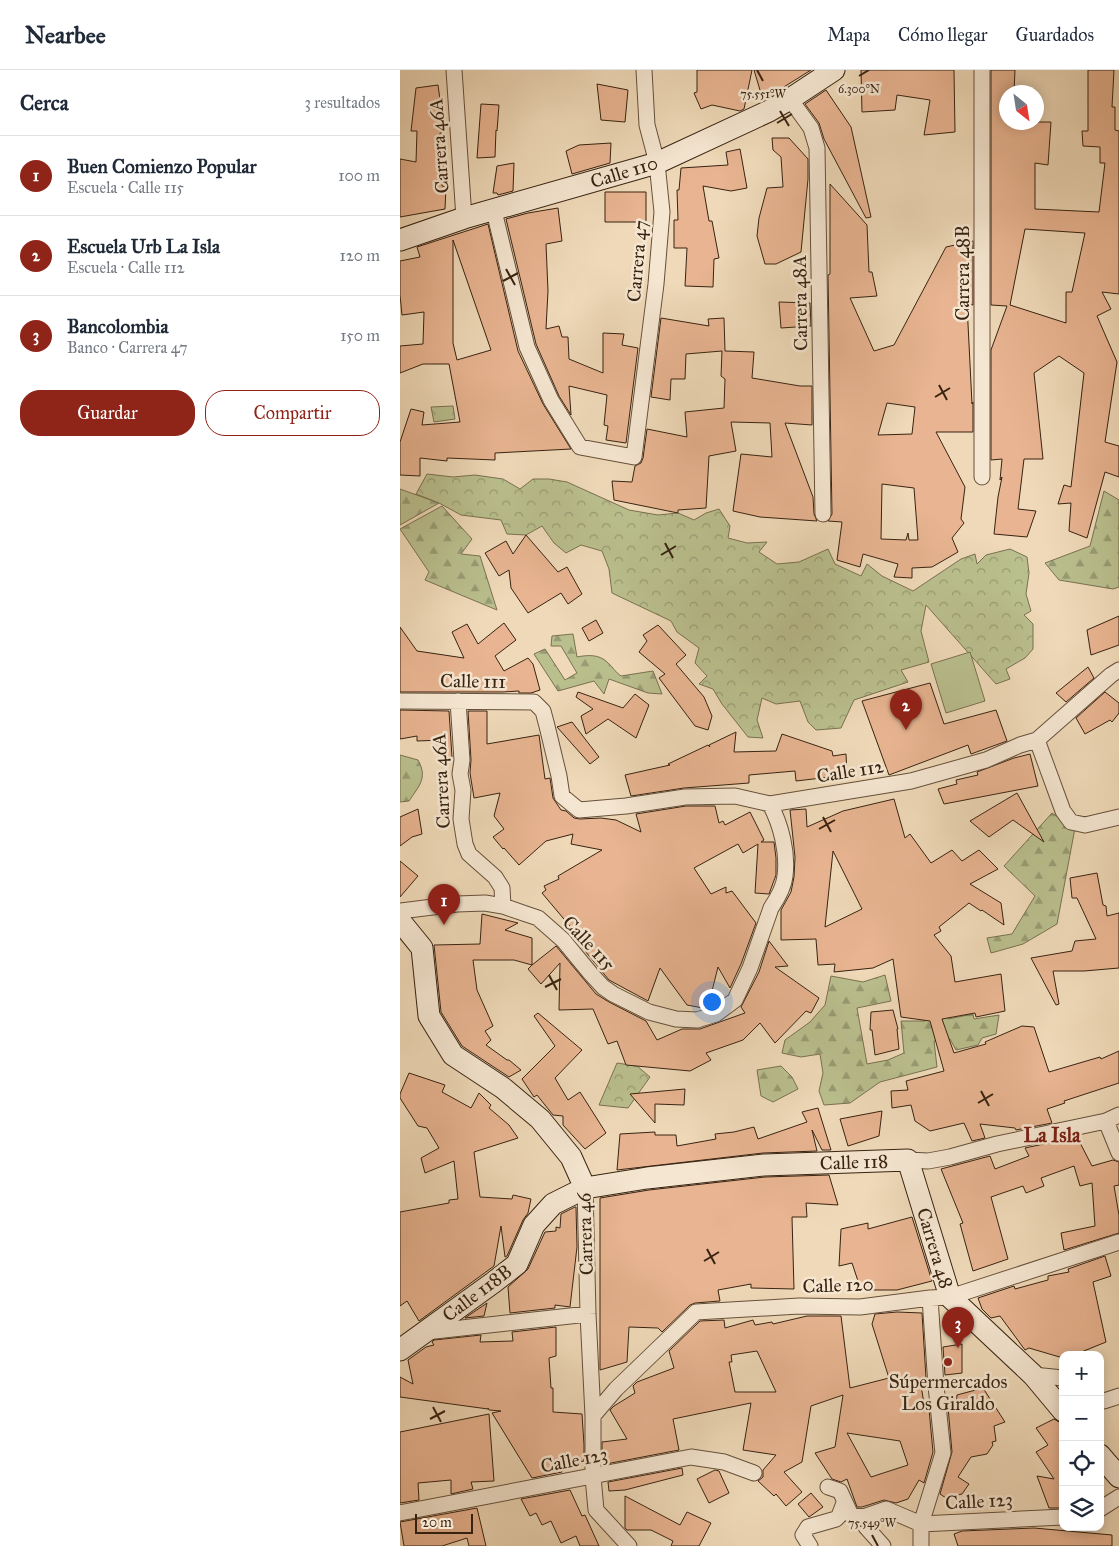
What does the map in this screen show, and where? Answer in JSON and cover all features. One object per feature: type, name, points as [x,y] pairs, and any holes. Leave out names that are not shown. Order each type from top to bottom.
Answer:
[{"type":"street","name":"Carrera 46A","points":[[454,70],[464,218]]},
{"type":"street","name":"Carrera 47","points":[[494,211],[527,347],[551,400],[580,447],[634,457],[656,284],[662,212],[657,163],[647,126],[644,70]]},
{"type":"street","name":"Calle 110","points":[[400,240],[464,218],[657,163],[790,99],[834,70]]},
{"type":"street","name":"Carrera 48B","points":[[982,70],[982,477]]},
{"type":"street","name":"Carrera 48A","points":[[790,99],[811,128],[817,148],[823,514]]},
{"type":"street","name":"Calle 112","points":[[562,796],[579,810],[626,806],[685,797],[734,796],[770,804],[911,781],[986,760],[1020,745],[1037,740],[1110,675],[1119,670]]},
{"type":"street","name":"Carrera 46A","points":[[458,700],[462,760],[460,774],[462,790],[461,819],[465,844],[469,854],[495,877],[502,888],[503,906]]},
{"type":"street","name":"Calle 111","points":[[400,701],[534,702],[543,711],[562,796]]},
{"type":"street","points":[[1037,740],[1063,811],[1071,822],[1085,825],[1119,817]]},
{"type":"street","name":"Calle 115","points":[[400,911],[457,904],[485,903],[503,906],[538,918],[563,940],[591,974],[613,994],[649,1012],[676,1019],[697,1020],[716,1014],[735,1000],[743,986],[772,908],[778,898],[785,877],[785,856],[779,823],[770,804]]},
{"type":"street","name":"Carrera 46","points":[[400,921],[422,948],[429,1016],[453,1055],[503,1088],[540,1119],[571,1158],[585,1188],[593,1416],[593,1477],[596,1510],[629,1546]]},
{"type":"street","points":[[1113,1118],[1119,1153]]},
{"type":"street","name":"Calle 118","points":[[585,1188],[648,1178],[764,1165],[928,1161],[1113,1118]]},
{"type":"street","name":"Carrera 48","points":[[908,1160],[940,1298],[1033,1376],[1059,1406]]},
{"type":"street","name":"Calle 118B","points":[[400,1350],[516,1264],[534,1225],[553,1204],[585,1188]]},
{"type":"street","name":"Calle 120","points":[[593,1416],[616,1389],[696,1312],[799,1306],[860,1307],[940,1298],[1119,1242]]},
{"type":"street","points":[[921,1546],[921,1524],[943,1453],[936,1386],[940,1298]]},
{"type":"street","points":[[424,1332],[588,1314]]},
{"type":"street","points":[[1033,1376],[1059,1378]]},
{"type":"street","points":[[1104,1402],[1119,1396]]},
{"type":"street","name":"Calle 123","points":[[400,1513],[691,1457],[724,1462],[754,1473]]},
{"type":"street","points":[[1104,1460],[1119,1477]]},
{"type":"street","points":[[828,1487],[840,1491],[851,1515],[863,1518],[866,1527],[883,1546]]},
{"type":"street","points":[[1104,1506],[1119,1497]]},
{"type":"street","points":[[810,1546],[803,1535],[808,1527],[839,1516],[844,1503]]},
{"type":"street","name":"Calle 123","points":[[863,1518],[886,1509],[921,1524],[1059,1517]]},
{"type":"green space","points":[[453,406],[455,419],[434,422],[431,407]]},
{"type":"green space","points":[[427,474],[453,477],[475,475],[503,479],[520,489],[533,479],[567,482],[629,510],[658,515],[678,513],[694,520],[706,513],[719,509],[730,526],[728,538],[747,543],[767,542],[759,552],[777,564],[799,562],[828,549],[835,564],[861,576],[867,564],[882,576],[913,591],[961,559],[975,554],[977,564],[986,555],[1010,549],[1027,557],[1029,573],[1026,594],[1031,611],[1024,615],[1033,624],[1033,649],[1025,658],[1006,669],[1010,679],[996,684],[926,605],[921,631],[929,662],[901,670],[908,682],[854,700],[841,728],[816,730],[808,722],[800,701],[776,704],[762,698],[757,720],[763,738],[748,737],[722,704],[713,689],[699,684],[707,676],[695,663],[699,648],[677,632],[671,621],[612,593],[609,569],[602,551],[581,545],[566,553],[554,543],[542,526],[526,535],[507,534],[501,520],[461,515],[439,503],[416,494]]},
{"type":"green space","points":[[400,489],[439,503],[400,525]]},
{"type":"green space","points":[[1104,491],[1119,500],[1119,587],[1113,589],[1059,580],[1045,563],[1090,546]]},
{"type":"green space","points":[[442,506],[472,539],[461,554],[480,556],[497,610],[425,580],[429,572],[400,529]]},
{"type":"green space","points":[[573,634],[577,657],[597,656],[604,659],[621,676],[653,671],[662,694],[648,693],[609,679],[604,694],[594,681],[558,691],[534,654],[545,649],[565,680],[577,673],[561,646],[551,646],[552,636]]},
{"type":"green space","points":[[970,652],[985,701],[946,713],[931,664]]},
{"type":"green space","points":[[400,755],[418,760],[421,766],[422,777],[421,782],[409,801],[400,802]]},
{"type":"green space","points":[[1052,813],[1075,828],[1057,924],[1023,944],[991,953],[987,938],[1012,934],[1035,896],[1004,866]]},
{"type":"green space","points":[[885,975],[891,1001],[857,1008],[867,1064],[888,1060],[904,1053],[901,1021],[925,1021],[928,1012],[946,1008],[948,1019],[973,1014],[974,1019],[999,1015],[996,1034],[982,1038],[978,1045],[956,1050],[950,1039],[934,1041],[937,1067],[880,1082],[850,1103],[824,1105],[819,1091],[823,1073],[820,1054],[801,1057],[782,1053],[785,1040],[810,1022],[825,1005],[831,976],[863,982]]},
{"type":"green space","points":[[617,1063],[637,1066],[650,1077],[628,1108],[599,1105]]},
{"type":"green space","points":[[781,1066],[792,1077],[798,1089],[773,1102],[761,1096],[757,1070]]},
{"type":"building","points":[[697,70],[752,70],[744,109],[740,111],[712,105],[701,109],[694,93],[697,92]]},
{"type":"building","points":[[754,70],[811,70],[763,100]]},
{"type":"building","points":[[861,70],[954,70],[955,132],[924,135],[930,100],[897,95],[895,110],[862,112]]},
{"type":"building","points":[[991,70],[1015,70],[1014,85],[999,85],[999,130],[1044,130],[1044,122],[1051,122],[1048,165],[1035,163],[1035,209],[1099,212],[1105,163],[1100,163],[1100,147],[1083,146],[1082,131],[1088,131],[1088,70],[1114,70],[1112,107],[1115,107],[1115,130],[1119,131],[1119,294],[1102,292],[1111,309],[1097,316],[1117,362],[1105,442],[1119,446],[1119,477],[1105,472],[1087,538],[1069,531],[1071,503],[1058,504],[1064,485],[1071,487],[1084,373],[1059,356],[1034,373],[1043,459],[1024,459],[1018,509],[1036,511],[1027,537],[994,534],[1002,477],[1000,480],[1002,459],[991,460],[991,350],[1007,306],[991,305]],"holes":[[[1025,229],[1085,233],[1072,292],[1066,292],[1066,323],[1010,305]]]},
{"type":"building","points":[[597,84],[628,90],[625,122],[601,120]]},
{"type":"building","points":[[438,85],[441,107],[443,106],[443,133],[440,133],[439,164],[444,164],[442,186],[446,187],[445,209],[400,217],[400,159],[416,162],[417,131],[411,131],[416,88]]},
{"type":"building","points":[[826,90],[851,127],[871,217],[866,218],[824,139],[819,123],[805,104]]},
{"type":"building","points":[[481,104],[499,105],[495,157],[477,158]]},
{"type":"building","points":[[772,138],[789,138],[808,159],[808,179],[801,252],[776,264],[765,264],[757,236],[759,218],[767,188],[783,187],[781,157],[773,150]]},
{"type":"building","points":[[611,143],[610,163],[572,174],[566,151],[579,145]]},
{"type":"building","points":[[740,149],[747,188],[731,191],[703,186],[709,221],[712,221],[719,258],[714,259],[713,287],[685,286],[687,248],[674,248],[674,220],[678,220],[677,190],[679,190],[681,168],[728,165],[726,152]]},
{"type":"building","points":[[514,163],[513,191],[498,195],[493,193],[497,166]]},
{"type":"building","points":[[830,184],[867,225],[869,272],[872,272],[877,296],[850,298],[874,351],[894,345],[946,247],[973,241],[973,305],[967,304],[973,432],[936,432],[965,487],[961,519],[964,523],[952,538],[958,552],[932,567],[912,568],[912,578],[894,577],[898,564],[863,554],[860,567],[837,560],[842,522],[828,521],[832,514],[828,275],[830,274]],"holes":[[[887,403],[915,407],[912,434],[878,435]],[[882,484],[914,488],[918,540],[909,540],[908,533],[906,540],[881,539]]]},
{"type":"building","points":[[605,192],[646,192],[646,222],[605,222]]},
{"type":"building","points":[[558,208],[562,241],[546,244],[548,291],[546,329],[559,326],[562,337],[568,337],[569,359],[603,373],[603,333],[624,334],[622,345],[638,348],[626,443],[606,440],[608,426],[604,425],[607,395],[569,386],[571,415],[559,396],[536,344],[506,219]]},
{"type":"building","points":[[488,224],[518,351],[543,404],[571,449],[495,453],[495,460],[447,458],[447,461],[420,458],[420,476],[400,475],[400,442],[411,409],[424,412],[422,425],[460,422],[449,364],[423,364],[400,373],[400,346],[423,344],[424,312],[402,315],[400,295],[400,261],[420,257],[417,247]],"holes":[[[453,240],[491,350],[457,360],[453,343]]]},
{"type":"building","points":[[779,302],[810,303],[811,326],[781,328]]},
{"type":"building","points":[[661,318],[709,326],[708,319],[724,318],[725,351],[754,352],[752,378],[800,386],[812,386],[812,425],[785,423],[813,497],[814,514],[817,521],[760,517],[733,511],[741,454],[772,457],[770,423],[731,422],[736,451],[709,456],[706,508],[678,510],[678,513],[614,500],[612,481],[632,482],[635,466],[641,463],[643,458],[647,429],[687,437],[685,412],[724,408],[725,379],[721,376],[722,351],[686,354],[685,379],[671,379],[670,400],[651,397]]},
{"type":"building","points":[[526,535],[558,572],[567,567],[582,594],[568,604],[561,593],[528,613],[511,588],[509,570],[499,576],[485,553],[506,541],[513,554]]},
{"type":"building","points":[[1119,616],[1119,645],[1091,655],[1087,630]]},
{"type":"building","points":[[596,620],[603,633],[589,641],[582,628]]},
{"type":"building","points":[[504,623],[516,640],[495,656],[504,671],[528,658],[533,664],[540,690],[531,693],[519,693],[519,691],[400,692],[400,627],[417,651],[464,658],[452,632],[467,624],[478,644]]},
{"type":"building","points":[[658,625],[686,655],[676,664],[704,697],[712,716],[708,730],[695,726],[659,678],[665,674],[639,652],[647,641],[643,635]]},
{"type":"building","points":[[1088,667],[1094,678],[1066,702],[1056,693]]},
{"type":"building","points":[[930,683],[944,724],[996,710],[1007,741],[971,754],[968,745],[889,775],[862,701]]},
{"type":"building","points":[[578,692],[623,708],[635,694],[649,705],[636,738],[608,719],[586,734],[581,716],[593,709],[576,697]]},
{"type":"building","points":[[1105,692],[1119,703],[1119,713],[1112,722],[1110,720],[1085,734],[1076,718]]},
{"type":"building","points":[[400,710],[449,711],[452,757],[446,758],[443,740],[417,741],[417,736],[400,739]]},
{"type":"building","points":[[468,711],[487,711],[487,744],[539,735],[545,779],[550,778],[553,798],[561,810],[566,811],[574,818],[616,820],[641,832],[636,814],[686,806],[715,806],[719,823],[723,821],[725,825],[750,812],[764,840],[761,842],[774,842],[776,875],[769,894],[755,893],[758,844],[743,853],[738,844],[694,868],[711,894],[726,887],[726,893],[732,891],[756,923],[730,988],[718,967],[708,1007],[703,1008],[687,1005],[660,968],[648,1001],[609,980],[571,934],[574,931],[542,893],[546,890],[544,886],[559,879],[558,876],[602,850],[571,844],[573,834],[546,841],[519,865],[503,849],[493,837],[504,829],[494,816],[500,793],[474,798],[470,773]]},
{"type":"building","points":[[572,722],[599,757],[590,764],[557,727]]},
{"type":"building","points":[[736,732],[734,752],[776,751],[782,734],[832,751],[833,756],[846,754],[847,775],[796,781],[795,771],[749,775],[749,783],[684,788],[631,796],[625,775],[670,765],[668,764],[708,745],[710,747],[709,745]]},
{"type":"building","points":[[1030,754],[1038,786],[944,804],[938,789],[957,784],[956,780],[978,775],[977,772]]},
{"type":"building","points":[[1017,793],[1044,842],[1013,820],[989,837],[970,821]]},
{"type":"building","points":[[894,799],[905,838],[910,834],[931,863],[952,850],[962,861],[979,850],[998,869],[970,884],[1001,903],[1004,925],[969,903],[939,927],[941,931],[934,935],[951,956],[955,982],[1001,974],[1005,1011],[976,1017],[975,1013],[942,1019],[954,1053],[986,1044],[985,1042],[1022,1026],[1034,1027],[1049,1072],[1100,1057],[1101,1059],[1119,1051],[1119,1083],[1064,1101],[1065,1103],[1047,1109],[1052,1123],[1016,1130],[1015,1128],[980,1124],[985,1138],[972,1141],[964,1123],[930,1131],[915,1121],[911,1105],[892,1108],[891,1091],[908,1090],[906,1081],[944,1071],[930,1021],[901,1017],[893,959],[873,968],[834,972],[835,964],[818,965],[816,939],[781,940],[781,910],[791,892],[794,877],[795,857],[790,810],[806,809],[807,827],[843,811]],"holes":[[[833,851],[862,909],[825,927]]]},
{"type":"building","points":[[418,809],[422,834],[412,837],[400,846],[400,817]]},
{"type":"building","points":[[400,861],[418,876],[400,897]]},
{"type":"building","points":[[1097,873],[1107,916],[1119,913],[1119,968],[1053,971],[1059,1004],[1056,1005],[1031,958],[1072,951],[1075,941],[1096,939],[1077,898],[1072,898],[1070,878]]},
{"type":"building","points":[[482,914],[518,923],[505,930],[532,938],[532,965],[514,960],[473,960],[477,990],[493,1026],[485,1031],[491,1040],[486,1045],[521,1070],[509,1077],[462,1046],[441,1012],[434,945],[480,944]]},
{"type":"building","points":[[769,941],[788,966],[775,967],[819,998],[811,1013],[806,1011],[775,1043],[760,1023],[743,1040],[706,1053],[711,1060],[690,1071],[626,1065],[617,1041],[608,1044],[593,1009],[559,1010],[560,963],[541,984],[528,969],[556,946],[596,994],[646,1021],[657,1040],[682,1029],[700,1029],[745,1013],[741,1007],[759,972]]},
{"type":"building","points":[[893,1010],[898,1029],[899,1049],[875,1055],[872,1030],[870,1030],[871,1012]]},
{"type":"building","points":[[538,1013],[582,1050],[555,1078],[568,1100],[580,1092],[606,1133],[585,1149],[563,1125],[563,1116],[553,1115],[537,1095],[534,1097],[522,1079],[555,1046],[534,1016]]},
{"type":"building","points":[[409,1073],[445,1085],[442,1092],[471,1108],[479,1093],[491,1105],[489,1108],[509,1125],[518,1138],[474,1152],[480,1197],[512,1199],[513,1195],[531,1199],[528,1213],[507,1256],[505,1257],[501,1226],[494,1266],[419,1321],[407,1301],[400,1306],[400,1212],[449,1203],[449,1200],[458,1199],[454,1161],[425,1173],[421,1158],[439,1148],[427,1128],[418,1126],[400,1098]]},
{"type":"building","points":[[685,1089],[684,1105],[655,1104],[655,1123],[630,1094]]},
{"type":"building","points":[[818,1108],[831,1150],[822,1150],[812,1130],[817,1151],[763,1153],[617,1170],[620,1134],[655,1132],[655,1135],[676,1135],[677,1146],[716,1139],[715,1134],[754,1127],[758,1139],[807,1122],[802,1112]]},
{"type":"building","points":[[882,1111],[879,1136],[848,1146],[840,1119]]},
{"type":"building","points":[[1077,1137],[1092,1166],[1113,1160],[1119,1162],[1119,1185],[1114,1186],[1119,1215],[1119,1233],[1064,1250],[1061,1233],[1095,1226],[1092,1183],[1080,1186],[1074,1166],[1041,1178],[1044,1186],[1026,1193],[1023,1186],[991,1197],[1008,1259],[973,1271],[960,1224],[963,1223],[941,1169],[990,1156],[995,1169],[1029,1156],[1025,1148]]},
{"type":"building","points":[[829,1175],[838,1205],[806,1203],[807,1217],[792,1217],[794,1289],[751,1288],[751,1284],[718,1290],[720,1301],[690,1305],[662,1332],[658,1328],[629,1327],[627,1362],[600,1370],[600,1198],[649,1190],[765,1177]]},
{"type":"building","points":[[575,1207],[577,1247],[570,1307],[555,1305],[555,1308],[510,1313],[508,1287],[528,1269],[545,1232],[556,1231],[556,1227],[560,1228],[561,1214]]},
{"type":"building","points":[[912,1217],[932,1281],[897,1290],[861,1290],[852,1263],[839,1266],[841,1229],[868,1223],[868,1229]]},
{"type":"building","points":[[1105,1256],[1111,1276],[1093,1282],[1106,1342],[1084,1351],[1059,1351],[1059,1357],[1029,1348],[1025,1350],[1000,1316],[991,1318],[982,1309],[978,1298],[1014,1286],[1015,1289],[1048,1280],[1048,1276],[1069,1272],[1068,1269]]},
{"type":"building","points":[[487,1303],[484,1316],[465,1318]]},
{"type":"building","points":[[897,1312],[922,1313],[926,1378],[920,1379],[925,1410],[929,1409],[933,1452],[924,1483],[919,1480],[908,1499],[896,1503],[884,1500],[857,1507],[847,1479],[841,1482],[832,1479],[815,1453],[835,1447],[843,1395],[811,1406],[802,1462],[784,1472],[802,1492],[786,1506],[776,1494],[774,1496],[758,1481],[763,1477],[763,1470],[776,1455],[743,1450],[751,1403],[673,1419],[679,1450],[606,1464],[605,1457],[602,1458],[602,1442],[627,1439],[610,1410],[635,1393],[633,1386],[637,1382],[674,1368],[669,1351],[700,1321],[724,1320],[725,1328],[753,1320],[755,1325],[772,1322],[773,1324],[807,1316],[841,1316],[850,1388],[889,1378],[872,1324],[875,1314]],"holes":[[[757,1351],[776,1392],[735,1392],[729,1362],[732,1362],[731,1355]],[[847,1433],[900,1441],[908,1465],[871,1477]]]},
{"type":"building","points":[[556,1327],[556,1356],[549,1358],[551,1388],[553,1388],[553,1412],[582,1414],[584,1445],[584,1461],[558,1465],[562,1472],[532,1478],[492,1413],[501,1411],[400,1397],[400,1377],[413,1384],[408,1360],[426,1347],[434,1345],[432,1342],[434,1340],[481,1335],[480,1342],[513,1341],[512,1332]]},
{"type":"building","points":[[962,1344],[962,1373],[945,1375],[943,1347]]},
{"type":"building","points":[[983,1388],[1005,1422],[994,1426],[996,1441],[992,1442],[993,1445],[987,1454],[971,1457],[958,1477],[969,1484],[962,1494],[946,1498],[940,1494],[952,1452],[948,1407],[956,1406],[957,1395]]},
{"type":"building","points":[[489,1414],[494,1481],[471,1482],[473,1489],[451,1494],[451,1480],[418,1483],[419,1500],[400,1503],[400,1432]]},
{"type":"building","points":[[1054,1419],[1059,1422],[1059,1508],[1049,1508],[1037,1476],[1054,1479],[1036,1452],[1048,1445],[1036,1428]]},
{"type":"building","points":[[682,1468],[683,1475],[625,1490],[609,1491],[608,1482]]},
{"type":"building","points":[[715,1470],[719,1471],[729,1493],[709,1503],[697,1479]]},
{"type":"building","points":[[570,1490],[582,1516],[585,1515],[599,1546],[580,1546],[576,1536],[561,1543],[551,1521],[542,1525],[536,1513],[530,1516],[521,1499]]},
{"type":"building","points":[[811,1493],[823,1507],[809,1517],[798,1504]]},
{"type":"building","points":[[625,1496],[680,1525],[687,1512],[711,1523],[699,1546],[671,1546],[673,1541],[651,1530],[627,1530],[625,1528]]},
{"type":"building","points":[[477,1508],[486,1546],[469,1546],[467,1538],[442,1546],[404,1546],[400,1522]]},
{"type":"building","points":[[1034,1528],[1112,1535],[1112,1546],[958,1546],[954,1534],[962,1531]]},
{"type":"place","name":"Escuela Urb La Isla","points":[[906,730]]},
{"type":"place","name":"Buen Comienzo Popular","points":[[444,925]]},
{"type":"place","name":"Bancolombia","points":[[958,1348]]},
{"type":"place","name":"Súpermercados Los Giraldo","points":[[948,1362]]},
{"type":"district","name":"La Isla","points":[[1052,1135]]}]
